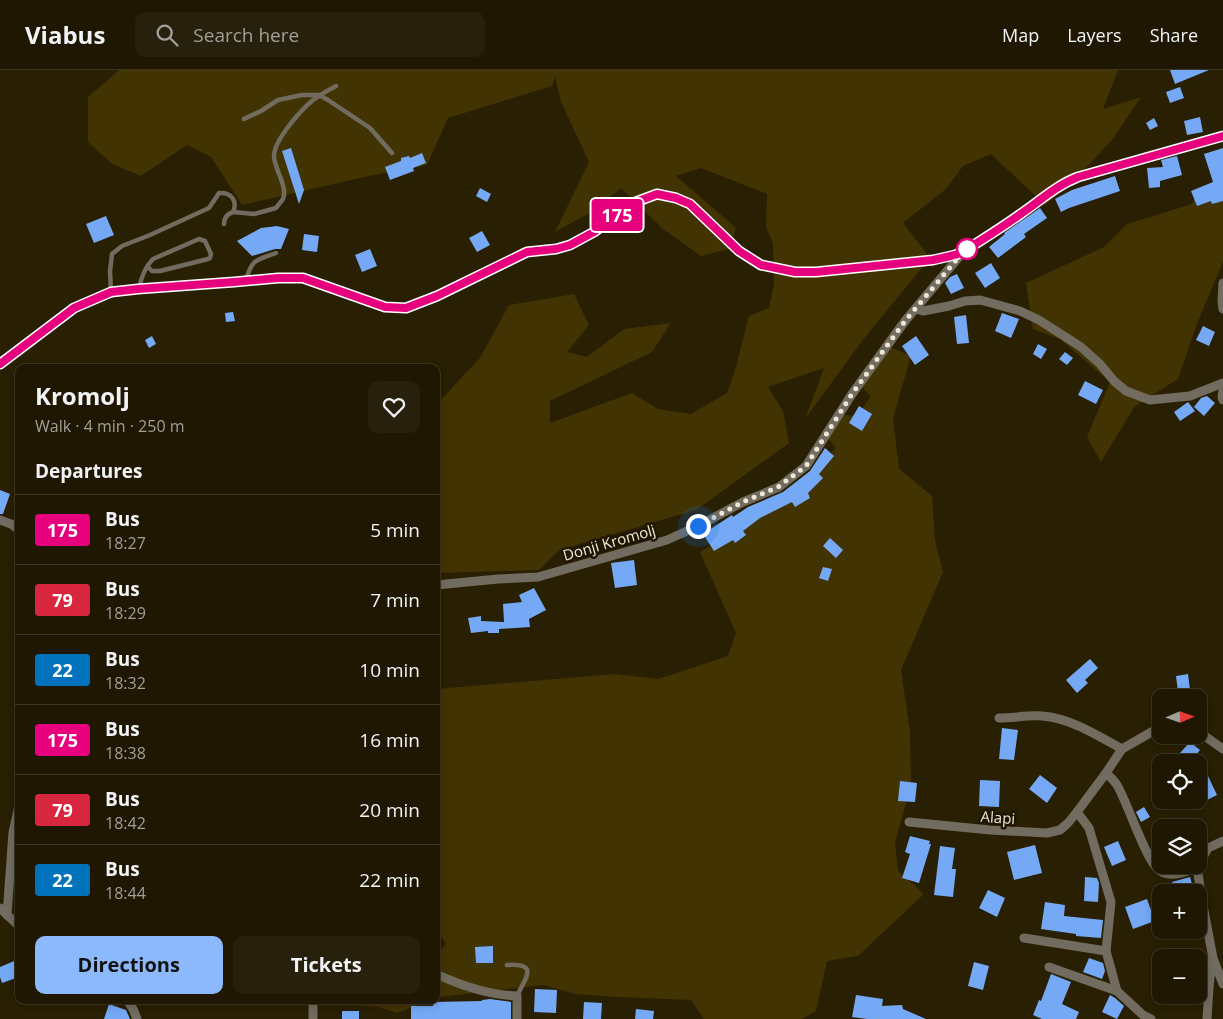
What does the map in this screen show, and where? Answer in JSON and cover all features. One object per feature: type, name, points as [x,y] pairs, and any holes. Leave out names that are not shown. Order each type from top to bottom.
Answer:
[{"type":"street","points":[[0,364],[74,308],[111,292],[246,280],[303,278],[385,307],[406,308],[437,296],[527,252],[556,249],[570,245],[594,232],[633,203],[657,194],[676,198],[690,204],[739,251],[761,265],[795,272],[816,272],[933,260],[963,252],[1069,180],[1223,136]]},
{"type":"street","name":"Donji Kromolj","points":[[440,585],[538,577],[667,540],[743,502],[778,487],[806,466],[852,394],[905,321],[963,252]]},
{"type":"street","points":[[1223,283],[1223,309]]},
{"type":"street","points":[[916,309],[923,311],[965,301],[980,300],[1020,311],[1040,320],[1081,347],[1126,391],[1150,400],[1190,396],[1223,383]]},
{"type":"street","points":[[1223,390],[1223,400]]},
{"type":"street","points":[[0,520],[15,527]]},
{"type":"street","points":[[999,718],[1040,716],[1053,718],[1080,727],[1122,748]]},
{"type":"street","name":"Alapi","points":[[910,822],[990,830],[1047,833],[1060,830],[1077,812],[1122,748],[1152,732]]},
{"type":"street","points":[[1208,738],[1223,749]]},
{"type":"street","points":[[1106,773],[1116,784],[1152,860]]},
{"type":"street","points":[[1077,812],[1089,828],[1111,902],[1106,950],[1117,991]]},
{"type":"street","points":[[7,915],[15,823]]},
{"type":"street","points":[[1207,850],[1223,841]]},
{"type":"street","points":[[1199,874],[1213,958],[1223,984]]},
{"type":"street","points":[[0,908],[15,922]]},
{"type":"street","points":[[1024,938],[1106,950]]},
{"type":"street","points":[[1207,1019],[1208,988],[1213,958]]},
{"type":"street","points":[[1048,966],[1117,991],[1151,1019]]},
{"type":"street","points":[[440,976],[480,991],[504,996],[517,996],[517,1019]]},
{"type":"street","points":[[130,1004],[138,1019]]},
{"type":"street","points":[[313,1004],[313,1019]]},
{"type":"lane","points":[[224,224],[227,215],[233,212],[254,214],[276,208],[284,192],[274,159],[275,149],[284,132],[310,102],[336,86]]},
{"type":"lane","points":[[244,119],[278,100],[302,95],[320,95],[370,128],[392,153]]},
{"type":"lane","points":[[111,292],[110,272],[112,254],[122,246],[208,208],[220,193],[227,193],[233,198],[235,205],[233,212]]},
{"type":"lane","points":[[138,289],[141,276],[153,260],[199,240],[205,241],[211,254],[208,259],[160,271],[152,271],[148,267]]},
{"type":"lane","points":[[246,280],[249,268],[256,260],[276,253]]},
{"type":"lane","points":[[507,965],[517,964],[527,968],[528,973],[517,996]]},
{"type":"shaded area","points":[[119,70],[1118,70],[1103,109],[1141,97],[1112,140],[1068,187],[1045,205],[991,154],[963,166],[946,189],[903,223],[930,258],[865,337],[805,419],[824,368],[768,387],[783,411],[789,443],[696,510],[559,550],[539,570],[440,573],[440,401],[480,358],[509,305],[574,294],[589,325],[567,352],[587,357],[624,329],[671,323],[652,352],[550,401],[550,423],[632,393],[658,409],[691,414],[727,393],[736,367],[749,316],[769,308],[774,285],[773,243],[766,227],[767,194],[701,168],[676,176],[736,228],[729,249],[701,256],[663,229],[621,188],[593,211],[555,232],[589,162],[561,102],[555,77],[552,86],[448,118],[427,165],[369,176],[242,205],[211,157],[187,145],[141,176],[112,164],[88,142],[88,97]]},
{"type":"shaded area","points":[[1223,179],[1223,262],[1198,321],[1178,379],[1135,406],[1101,462],[1087,437],[1110,382],[1060,339],[1033,329],[1026,283],[1104,247],[1127,224],[1192,204],[1198,188]]},
{"type":"shaded area","points":[[885,345],[911,356],[893,418],[899,469],[932,496],[935,540],[943,572],[901,670],[910,731],[911,786],[895,842],[898,871],[924,894],[858,956],[827,961],[816,1011],[802,1019],[704,1019],[691,1000],[575,994],[543,985],[440,997],[440,951],[446,944],[440,935],[440,689],[615,674],[658,679],[728,656],[736,633],[700,552],[750,521],[793,498],[836,448],[822,431],[836,414],[857,416],[871,396],[858,383]]},
{"type":"shaded area","points":[[340,1004],[421,1004],[397,1013],[379,1007]]},
{"type":"building","points":[[1170,70],[1209,70],[1175,84]]},
{"type":"building","points":[[1180,87],[1184,98],[1170,103],[1166,92]]},
{"type":"building","points":[[1200,117],[1203,132],[1187,135],[1184,121]]},
{"type":"building","points":[[1154,118],[1158,126],[1150,130],[1146,123]]},
{"type":"building","points":[[291,148],[304,190],[299,204],[282,151]]},
{"type":"building","points":[[1223,148],[1223,201],[1212,204],[1211,201],[1197,206],[1191,191],[1213,182],[1204,154]]},
{"type":"building","points":[[422,153],[426,163],[413,168],[414,171],[390,180],[385,167],[401,161],[401,158],[409,156],[410,158]]},
{"type":"building","points":[[1177,156],[1182,175],[1160,181],[1160,187],[1149,188],[1147,168],[1163,167],[1161,160]]},
{"type":"building","points":[[1115,176],[1120,191],[1061,212],[1055,199],[1072,190]]},
{"type":"building","points":[[480,188],[491,194],[487,202],[476,196]]},
{"type":"building","points":[[1040,208],[1047,218],[1024,234],[1026,237],[998,258],[989,247],[1004,233]]},
{"type":"building","points":[[106,216],[114,235],[94,243],[86,224]]},
{"type":"building","points":[[277,226],[289,229],[281,249],[252,256],[237,241],[261,228]]},
{"type":"building","points":[[482,231],[490,245],[477,252],[469,238]]},
{"type":"building","points":[[304,234],[319,236],[317,252],[302,250]]},
{"type":"building","points":[[370,249],[377,266],[362,272],[355,255]]},
{"type":"building","points":[[991,263],[1000,278],[985,288],[975,273]]},
{"type":"building","points":[[957,274],[964,288],[951,294],[945,283],[950,277]]},
{"type":"building","points":[[233,312],[235,321],[226,322],[225,313]]},
{"type":"building","points":[[1002,313],[1019,319],[1011,338],[995,331]]},
{"type":"building","points":[[966,315],[969,343],[957,344],[954,317]]},
{"type":"building","points":[[1203,326],[1215,332],[1209,346],[1196,340]]},
{"type":"building","points":[[152,336],[156,344],[149,348],[145,340]]},
{"type":"building","points":[[916,336],[929,355],[915,365],[902,346]]},
{"type":"building","points":[[1038,344],[1047,349],[1041,359],[1033,354]]},
{"type":"building","points":[[1065,352],[1073,358],[1067,365],[1059,359]]},
{"type":"building","points":[[1085,381],[1103,390],[1096,404],[1078,395]]},
{"type":"building","points":[[1207,396],[1215,403],[1204,416],[1194,407],[1201,398]]},
{"type":"building","points":[[1188,402],[1195,411],[1180,421],[1174,412]]},
{"type":"building","points":[[859,406],[872,414],[862,431],[849,423]]},
{"type":"building","points":[[825,448],[834,456],[819,474],[823,478],[808,493],[810,498],[795,507],[792,502],[760,518],[743,531],[746,535],[735,543],[733,540],[714,551],[703,534],[732,515],[733,517],[748,507],[783,492],[810,471]]},
{"type":"building","points":[[0,490],[10,494],[3,514],[0,514]]},
{"type":"building","points":[[830,538],[843,550],[836,558],[823,546]]},
{"type":"building","points":[[634,560],[637,585],[615,588],[611,563]]},
{"type":"building","points":[[823,567],[832,569],[828,581],[819,578]]},
{"type":"building","points":[[534,588],[546,610],[529,619],[530,627],[499,629],[499,633],[488,633],[488,631],[471,633],[468,618],[481,616],[481,621],[504,622],[503,604],[522,602],[519,595]]},
{"type":"building","points":[[1090,659],[1098,668],[1085,680],[1088,683],[1077,693],[1066,680]]},
{"type":"building","points":[[1188,674],[1190,689],[1178,689],[1176,676]]},
{"type":"building","points":[[1002,728],[1018,730],[1014,760],[999,759]]},
{"type":"building","points":[[1188,744],[1192,744],[1200,750],[1197,754],[1180,753]]},
{"type":"building","points":[[1040,775],[1057,788],[1047,803],[1029,789]]},
{"type":"building","points":[[1207,777],[1217,795],[1207,800]]},
{"type":"building","points":[[980,780],[1000,781],[999,807],[979,806]]},
{"type":"building","points":[[900,781],[917,783],[915,802],[898,801]]},
{"type":"building","points":[[1144,807],[1150,817],[1141,822],[1136,812]]},
{"type":"building","points":[[910,836],[930,841],[929,844],[931,844],[919,883],[902,878],[910,854],[905,852]]},
{"type":"building","points":[[1118,841],[1126,860],[1112,866],[1104,847]]},
{"type":"building","points":[[1035,845],[1042,873],[1014,880],[1007,852]]},
{"type":"building","points":[[940,846],[955,848],[952,869],[956,869],[953,897],[934,895]]},
{"type":"building","points":[[1085,877],[1097,878],[1099,883],[1098,902],[1084,901]]},
{"type":"building","points":[[1190,877],[1192,884],[1173,884],[1172,882]]},
{"type":"building","points":[[988,890],[1005,898],[997,917],[979,908]]},
{"type":"building","points":[[1147,899],[1152,913],[1152,922],[1133,929],[1125,907]]},
{"type":"building","points":[[1045,902],[1065,905],[1064,916],[1103,920],[1101,938],[1076,936],[1076,934],[1041,929]]},
{"type":"building","points":[[493,946],[493,963],[476,963],[475,947]]},
{"type":"building","points":[[1089,958],[1103,963],[1105,971],[1102,979],[1083,972]]},
{"type":"building","points":[[15,961],[15,978],[2,983],[0,967]]},
{"type":"building","points":[[974,962],[989,966],[983,990],[968,986]]},
{"type":"building","points":[[1051,974],[1071,982],[1062,1004],[1079,1012],[1076,1019],[1042,1019],[1033,1015],[1039,1000],[1041,1001]]},
{"type":"building","points":[[535,989],[557,990],[556,1013],[534,1012]]},
{"type":"building","points":[[856,995],[883,999],[882,1006],[902,1005],[903,1009],[926,1019],[867,1019],[852,1017]]},
{"type":"building","points":[[1110,995],[1124,1006],[1117,1019],[1102,1012]]},
{"type":"building","points":[[490,999],[511,1002],[511,1019],[411,1019],[411,1006],[433,1006],[433,1004],[440,1004],[440,1002]]},
{"type":"building","points":[[584,1002],[602,1003],[601,1019],[583,1019]]},
{"type":"building","points":[[109,1004],[126,1010],[130,1019],[104,1019]]},
{"type":"building","points":[[636,1009],[654,1011],[653,1019],[635,1019]]},
{"type":"building","points":[[342,1011],[359,1011],[359,1019],[342,1019]]},
{"type":"bus line","name":"175","points":[[0,364],[74,308],[111,292],[246,280],[303,278],[385,307],[406,308],[437,296],[527,252],[556,249],[570,245],[594,232],[633,203],[657,194],[676,198],[690,204],[739,251],[761,265],[795,272],[816,272],[933,260],[963,252],[1069,180],[1223,136]]},
{"type":"route","points":[[698,526],[743,502],[778,487],[806,466],[852,394],[905,321],[967,249]]}]
